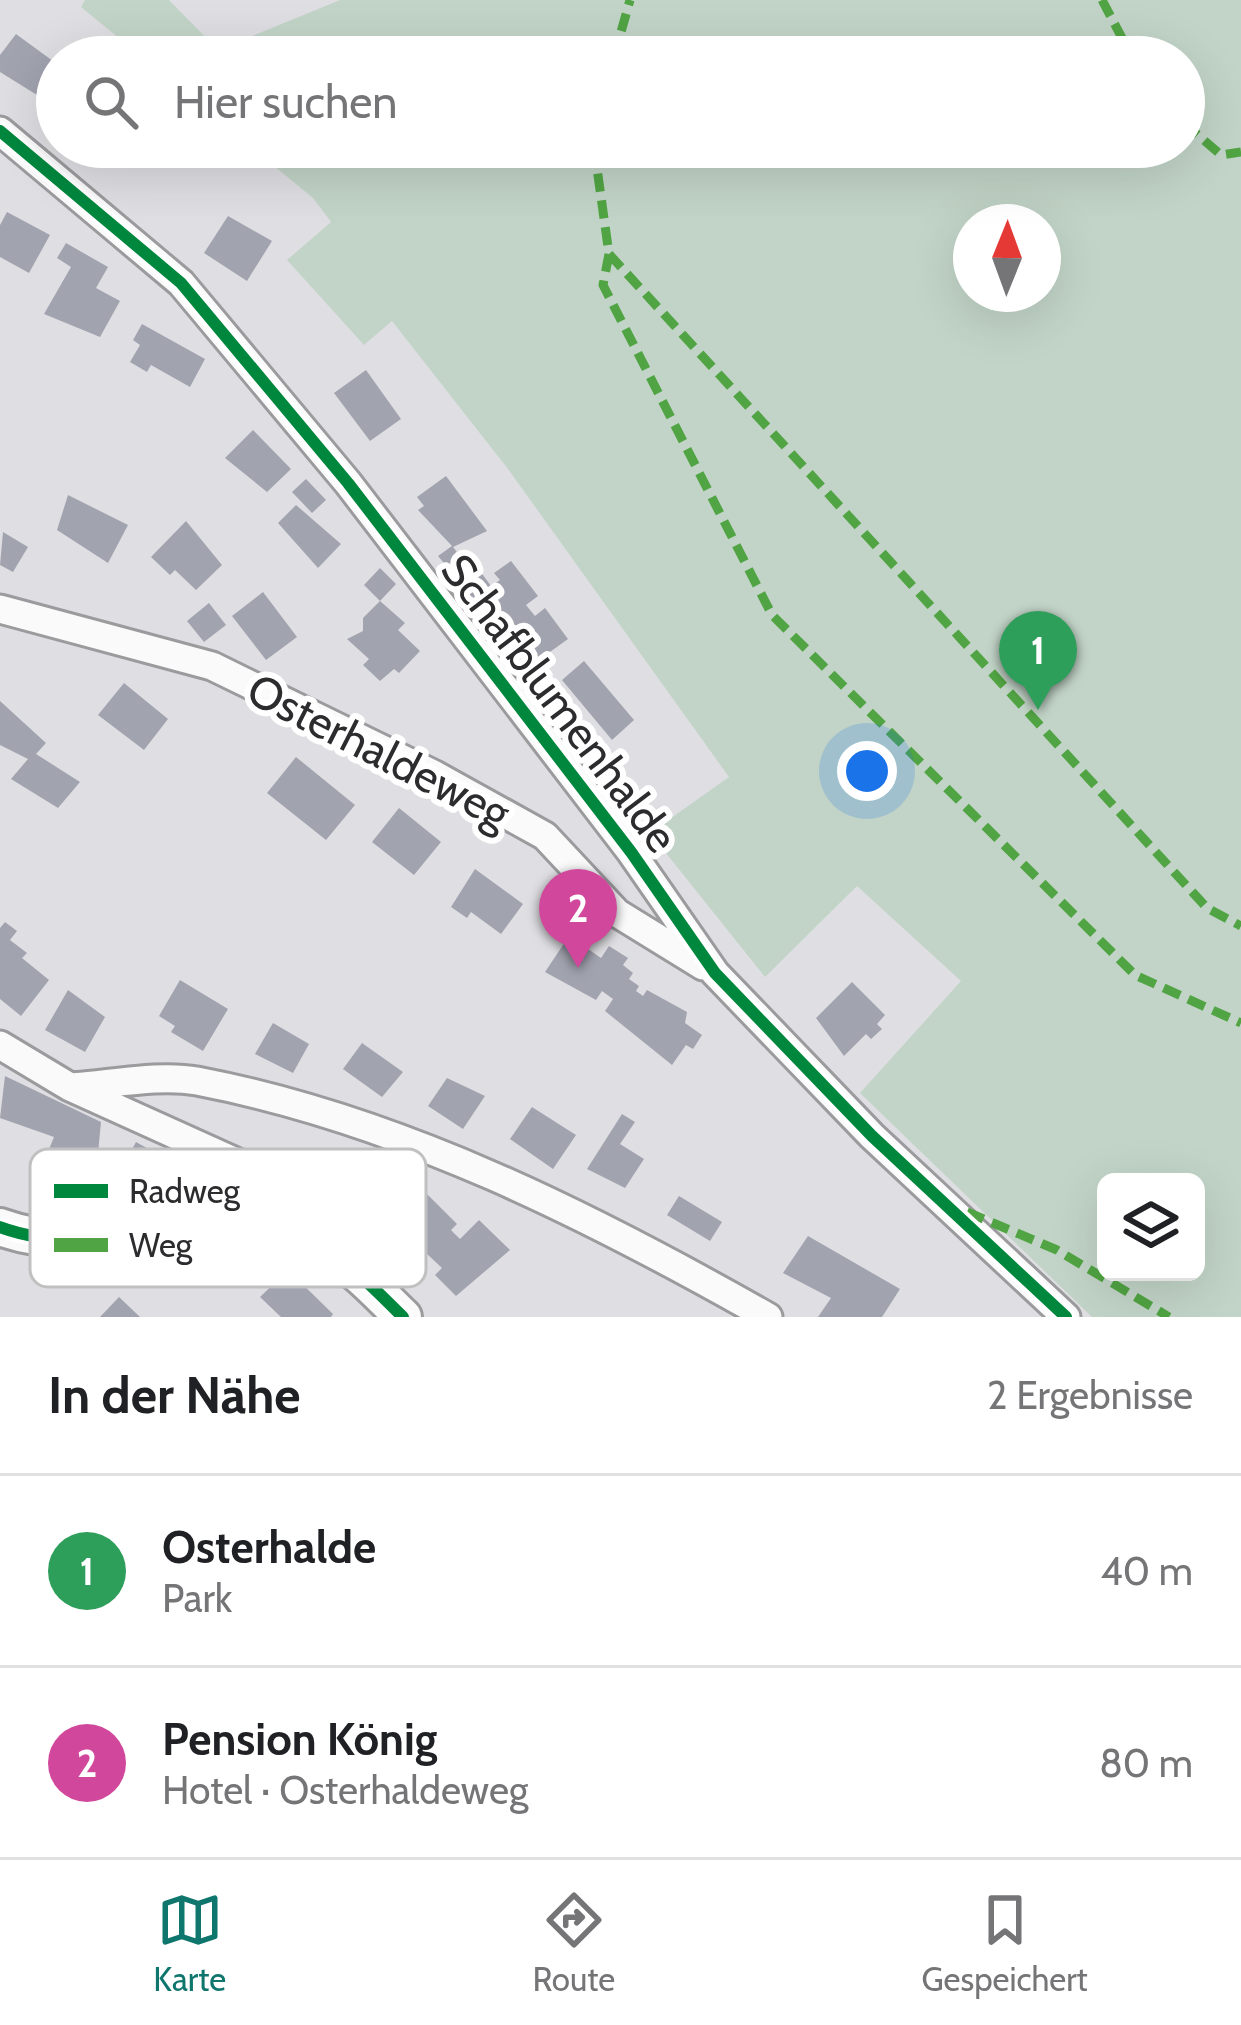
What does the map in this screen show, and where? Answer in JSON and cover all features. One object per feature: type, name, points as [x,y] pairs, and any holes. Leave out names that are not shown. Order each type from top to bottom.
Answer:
[{"type":"street","name":"Schafblumenhalde","points":[[0,130],[36,160]]},
{"type":"street","name":"Schafblumenhalde","points":[[45,168],[182,283],[348,483],[631,852],[715,973],[872,1136],[1066,1317]]},
{"type":"street","name":"Osterhaldeweg","points":[[0,609],[212,666],[435,775],[545,836],[617,914],[715,973]]},
{"type":"street","points":[[0,1045],[70,1087],[207,1149]]},
{"type":"street","points":[[70,1087],[193,1080],[423,1149]]},
{"type":"street","points":[[426,1150],[576,1211],[768,1317]]},
{"type":"street","points":[[0,1227],[30,1233]]},
{"type":"street","points":[[368,1287],[403,1317]]},
{"type":"green space","points":[[85,0],[169,0],[204,36],[116,36],[81,7]]},
{"type":"green space","points":[[340,0],[1241,0],[1241,1317],[1092,1317],[860,1093],[961,981],[857,886],[765,977],[650,833],[729,777],[508,469],[392,321],[364,345],[287,260],[331,222],[313,198],[277,168],[1205,168],[1205,36],[252,36]]},
{"type":"building","points":[[16,34],[36,49],[36,94],[0,72],[0,55]]},
{"type":"building","points":[[7,212],[50,235],[29,273],[0,257],[0,225]]},
{"type":"building","points":[[228,216],[272,241],[247,281],[204,253]]},
{"type":"building","points":[[66,243],[108,267],[96,288],[120,301],[100,337],[44,314],[71,267],[57,258]]},
{"type":"building","points":[[142,324],[205,359],[190,387],[151,365],[147,372],[130,362],[140,345],[133,340]]},
{"type":"building","points":[[366,370],[401,419],[370,441],[334,393]]},
{"type":"building","points":[[253,430],[291,469],[267,492],[225,458]]},
{"type":"building","points":[[446,476],[487,531],[453,547],[467,565],[454,575],[438,556],[452,546],[418,510],[424,506],[417,497]]},
{"type":"building","points":[[306,479],[326,500],[312,513],[292,492]]},
{"type":"building","points":[[68,495],[128,525],[108,563],[57,530]]},
{"type":"building","points":[[296,505],[341,544],[318,568],[278,523]]},
{"type":"building","points":[[186,521],[222,565],[196,590],[175,570],[170,575],[151,557]]},
{"type":"building","points":[[3,532],[28,547],[13,572],[0,565]]},
{"type":"building","points":[[511,561],[538,596],[526,605],[535,616],[545,608],[568,639],[536,662],[513,631],[502,640],[457,582],[477,567],[491,586],[500,580],[494,573]]},
{"type":"building","points":[[380,568],[396,584],[380,601],[364,585]]},
{"type":"building","points":[[263,592],[297,637],[266,660],[232,616]]},
{"type":"building","points":[[380,601],[405,623],[398,630],[420,651],[399,673],[394,669],[380,681],[363,665],[369,659],[347,639],[363,631],[363,618]]},
{"type":"building","points":[[209,603],[226,625],[204,642],[187,621]]},
{"type":"building","points":[[584,661],[634,720],[612,740],[562,680]]},
{"type":"building","points":[[124,683],[168,719],[144,750],[98,715]]},
{"type":"building","points":[[0,701],[46,743],[36,754],[80,782],[58,808],[11,779],[28,759],[0,745]]},
{"type":"building","points":[[296,757],[355,805],[326,840],[267,793]]},
{"type":"building","points":[[399,808],[441,842],[414,875],[372,842]]},
{"type":"building","points":[[475,869],[523,904],[501,934],[471,912],[467,918],[451,907]]},
{"type":"building","points":[[5,922],[17,931],[10,940],[27,953],[22,958],[49,980],[21,1016],[0,999],[0,928]]},
{"type":"building","points":[[569,936],[601,958],[609,946],[628,958],[623,965],[633,973],[629,979],[639,986],[636,991],[643,996],[647,990],[687,1012],[685,1023],[702,1035],[693,1049],[686,1045],[672,1065],[605,1011],[613,999],[602,991],[596,1000],[545,972]]},
{"type":"building","points":[[180,980],[228,1009],[203,1051],[171,1032],[175,1026],[159,1016]]},
{"type":"building","points":[[852,982],[885,1015],[877,1024],[882,1029],[871,1039],[866,1034],[844,1056],[816,1018]]},
{"type":"building","points":[[68,990],[105,1017],[85,1052],[45,1030]]},
{"type":"building","points":[[273,1023],[309,1044],[293,1073],[255,1054]]},
{"type":"building","points":[[362,1043],[403,1072],[382,1097],[343,1069]]},
{"type":"building","points":[[5,1076],[101,1122],[98,1149],[49,1149],[54,1137],[0,1118]]},
{"type":"building","points":[[447,1078],[485,1096],[463,1129],[428,1106]]},
{"type":"building","points":[[532,1107],[576,1135],[553,1169],[510,1139]]},
{"type":"building","points":[[622,1114],[635,1122],[620,1144],[644,1159],[625,1188],[587,1169]]},
{"type":"building","points":[[426,1193],[457,1224],[451,1230],[460,1239],[479,1220],[510,1250],[456,1296],[435,1275],[442,1268],[427,1254]]},
{"type":"building","points":[[679,1196],[722,1222],[710,1241],[667,1215]]},
{"type":"building","points":[[808,1236],[900,1289],[882,1317],[818,1317],[831,1298],[783,1273]]},
{"type":"building","points":[[270,1287],[305,1287],[333,1314],[281,1317],[260,1297]]},
{"type":"building","points":[[119,1297],[140,1317],[100,1317]]},
{"type":"marked path","points":[[620,36],[630,0]]},
{"type":"marked path","points":[[1102,0],[1121,36]]},
{"type":"marked path","points":[[1205,141],[1221,155],[1241,152]]},
{"type":"marked path","points":[[597,168],[609,254],[1207,908],[1241,926]]},
{"type":"marked path","points":[[609,254],[603,285],[772,615],[1135,975],[1241,1023]]},
{"type":"marked path","points":[[967,1212],[1057,1250],[1169,1317]]},
{"type":"cycle path","points":[[0,131],[36,161]]},
{"type":"cycle path","points":[[44,168],[181,283],[348,483],[631,852],[715,973],[872,1136],[1066,1317]]},
{"type":"cycle path","points":[[0,1227],[30,1234]]},
{"type":"cycle path","points":[[372,1287],[403,1317]]},
{"type":"place","name":"Osterhalde","points":[[1038,710]]},
{"type":"place","name":"Pension König","points":[[578,968]]}]
